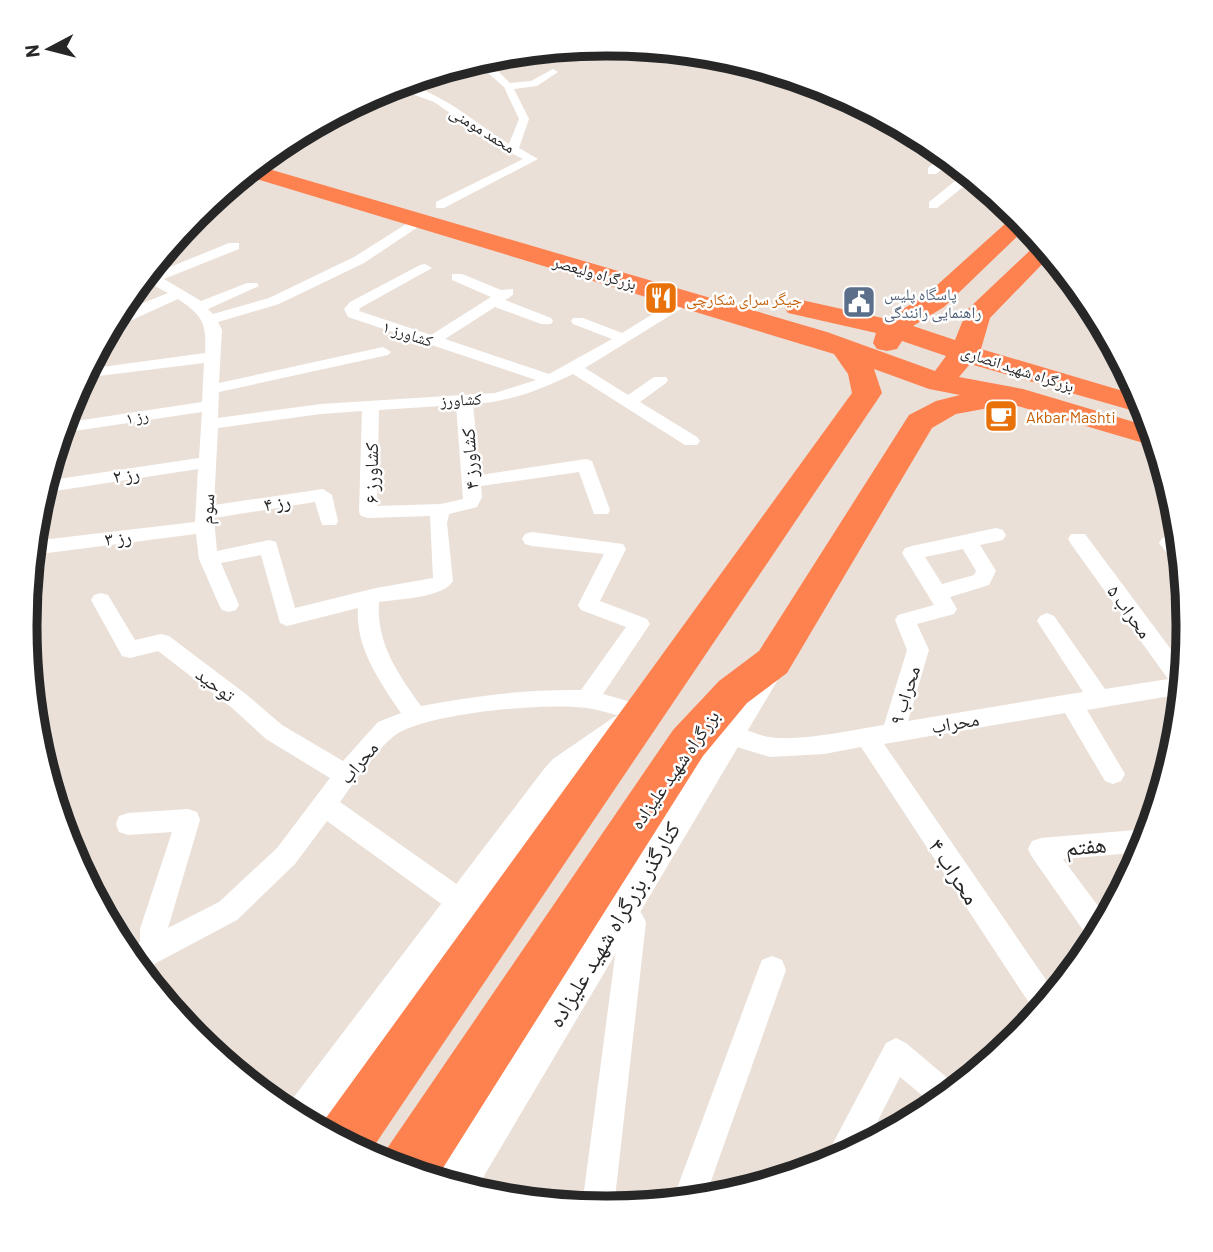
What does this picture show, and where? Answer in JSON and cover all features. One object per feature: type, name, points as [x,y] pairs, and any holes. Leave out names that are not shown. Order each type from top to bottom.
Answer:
[{"type":"highway","name":"بزرگراه ولیعصر","points":[[280,160],[740,291]]},
{"type":"highway","name":"بزرگراه ولیعصر","points":[[261,173],[687,299],[843,341],[891,328]]},
{"type":"highway","points":[[349,1134],[867,393],[863,374],[843,341],[891,328],[935,301],[1013,227]]},
{"type":"highway","points":[[935,301],[933,312],[946,320],[963,322],[984,309],[1038,254]]},
{"type":"highway","name":"بزرگراه ولیعصر","points":[[775,301],[843,341],[939,383]]},
{"type":"highway","points":[[939,383],[966,351],[984,309]]},
{"type":"highway","points":[[984,309],[998,342],[1013,355],[1065,384]]},
{"type":"highway","name":"بزرگراه شهید انصاری","points":[[891,328],[966,351],[1014,383],[1142,433]]},
{"type":"highway","name":"بزرگراه شهید انصاری","points":[[939,383],[1065,384],[1131,403]]},
{"type":"highway","points":[[819,464],[839,453],[876,409],[904,411],[947,407],[1014,383]]},
{"type":"highway","name":"بزرگراه شهید علیزاده","points":[[413,1162],[688,743],[733,692],[773,662],[904,411]]},
{"type":"main road","name":"کنارگذر بزرگراه شهید علیزاده","points":[[459,1176],[773,662]]},
{"type":"main road","points":[[309,1111],[556,779],[565,769],[644,713]]},
{"type":"street","points":[[490,69],[508,86],[524,119],[513,149]]},
{"type":"street","points":[[533,84],[553,72]]},
{"type":"street","points":[[508,86],[547,86]]},
{"type":"street","name":"محمد مومنی","points":[[411,91],[438,100],[503,145],[532,159],[440,205]]},
{"type":"street","points":[[932,172],[940,164]]},
{"type":"street","points":[[933,205],[962,181]]},
{"type":"street","points":[[153,280],[204,314],[274,301],[359,260],[419,220]]},
{"type":"street","points":[[159,274],[234,246]]},
{"type":"street","name":"کشاورز ۱","points":[[425,268],[351,309],[358,317],[550,379]]},
{"type":"street","points":[[457,277],[501,296],[546,321]]},
{"type":"street","points":[[204,314],[252,286]]},
{"type":"street","points":[[128,316],[177,294]]},
{"type":"street","points":[[432,341],[501,296]]},
{"type":"street","name":"کشاورز","points":[[211,424],[321,409],[520,394],[572,367],[687,299]]},
{"type":"street","name":"سوم","points":[[204,314],[214,330],[204,520],[209,559],[229,605]]},
{"type":"street","points":[[578,321],[622,338]]},
{"type":"street","name":"رز ۱","points":[[74,425],[212,397],[383,352]]},
{"type":"street","points":[[97,371],[213,357]]},
{"type":"street","points":[[572,367],[691,441]]},
{"type":"street","points":[[629,402],[660,380]]},
{"type":"street","name":"کشاورز ۴","points":[[369,598],[388,591],[435,586],[443,581],[438,523],[441,510],[470,503],[473,497],[464,399]]},
{"type":"street","name":"کشاورز ۶","points":[[371,405],[368,512],[441,510]]},
{"type":"street","name":"رز ۲","points":[[55,485],[209,462]]},
{"type":"street","points":[[472,482],[586,465],[601,510]]},
{"type":"street","name":"رز ۴","points":[[204,520],[323,495],[329,521]]},
{"type":"street","name":"رز ۳","points":[[43,546],[204,520]]},
{"type":"street","points":[[968,541],[986,571],[982,580],[942,601],[912,553],[968,541],[996,535]]},
{"type":"street","points":[[532,539],[616,549],[588,604],[640,624],[587,699]]},
{"type":"street","name":"محراب ۵","points":[[1078,539],[1174,671]]},
{"type":"street","points":[[209,559],[269,547],[287,618],[369,598],[366,614],[369,631],[383,669],[416,716]]},
{"type":"street","name":"توحید","points":[[101,600],[130,650],[161,642],[239,701],[274,732],[346,775]]},
{"type":"street","name":"محراب ۹","points":[[879,735],[907,692],[918,650],[905,620],[942,601]]},
{"type":"street","points":[[1047,621],[1098,697]]},
{"type":"street","name":"محراب","points":[[729,735],[770,747],[824,744],[1173,685]]},
{"type":"street","name":"محراب","points":[[142,956],[228,911],[286,856],[346,775],[386,729],[416,716],[492,702],[542,698],[587,699],[644,713]]},
{"type":"street","points":[[1070,702],[1113,774]]},
{"type":"street","name":"محراب ۴","points":[[879,735],[1040,996]]},
{"type":"street","points":[[324,805],[456,899]]},
{"type":"street","points":[[128,824],[188,820],[154,929],[142,956]]},
{"type":"street","name":"هفتم","points":[[1093,922],[1041,849],[1134,841]]},
{"type":"street","points":[[599,1196],[633,922],[621,911]]},
{"type":"street","points":[[692,1189],[772,970]]},
{"type":"street","points":[[851,1140],[896,1053],[937,1090]]},
{"type":"place","name":"جیگر سرای شکارچی","points":[[661,298]]},
{"type":"place","name":"پاسگاه پلیس راهنمایی رانندگی","points":[[859,302]]},
{"type":"place","name":"Akbar Mashti","points":[[1001,416]]}]
